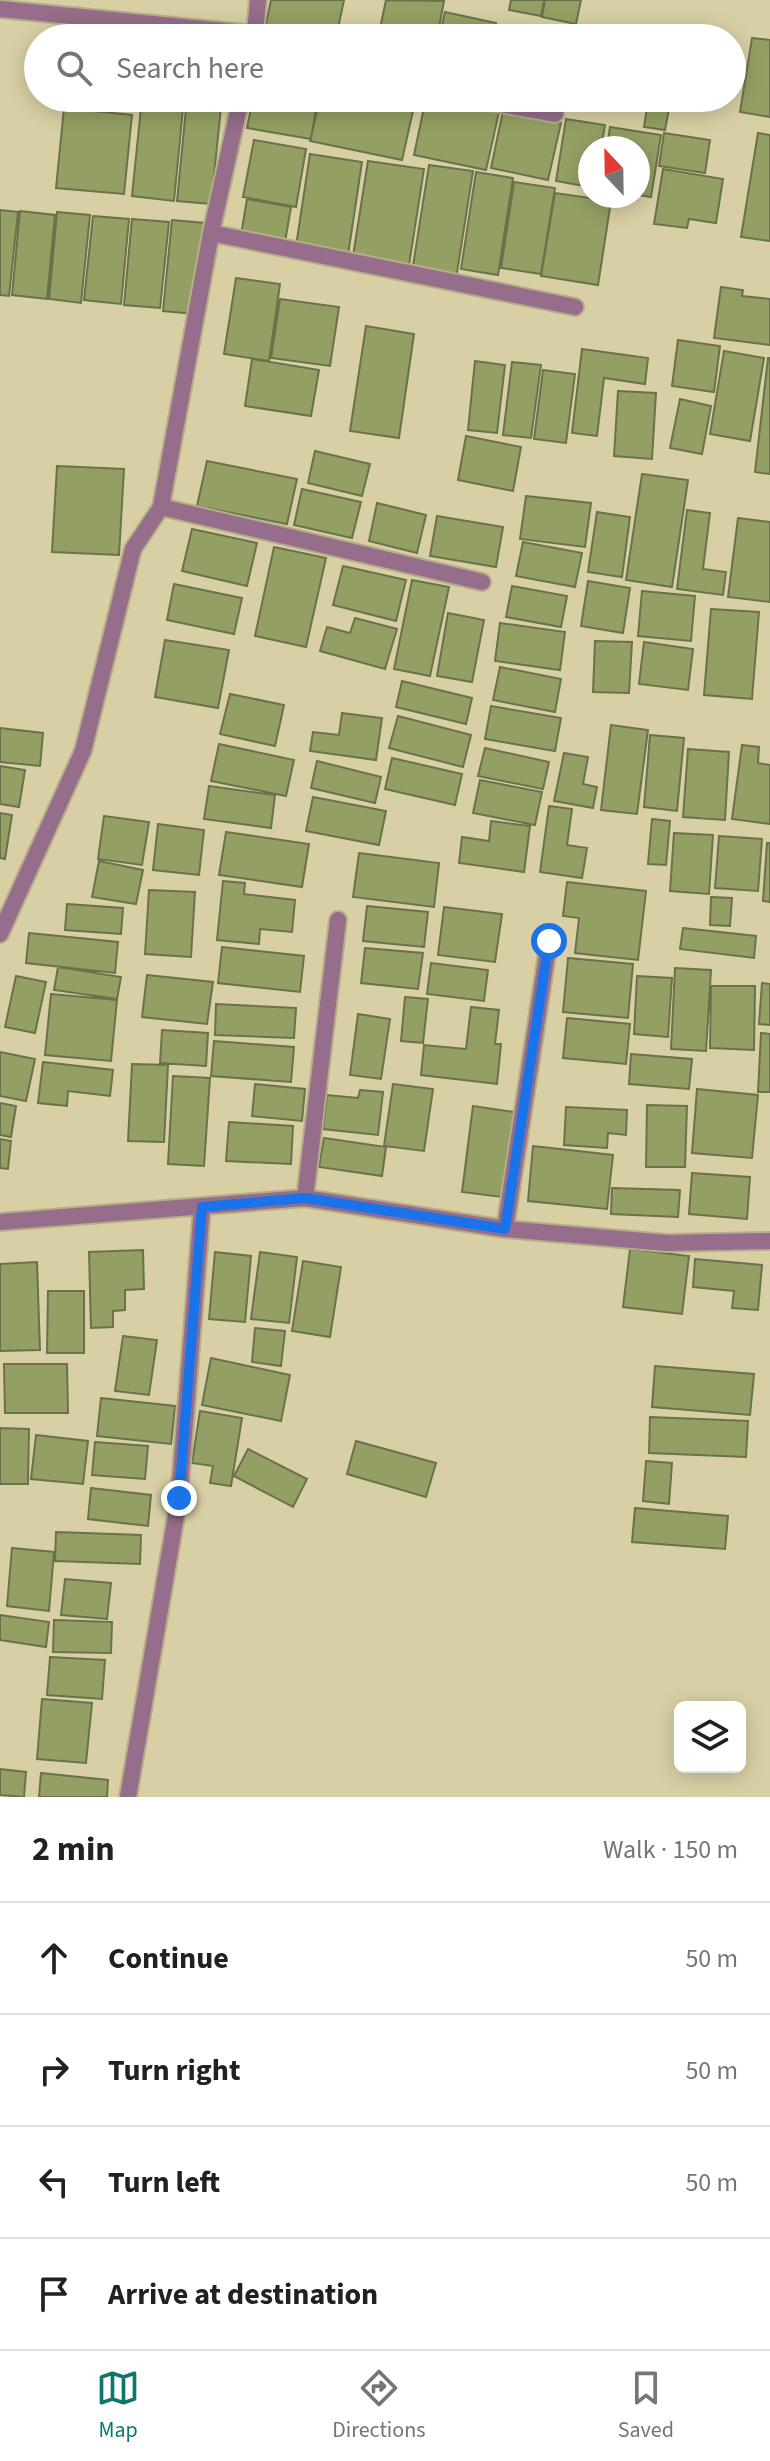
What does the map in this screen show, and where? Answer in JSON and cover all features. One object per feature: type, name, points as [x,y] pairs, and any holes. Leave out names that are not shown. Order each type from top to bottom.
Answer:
[{"type":"street","points":[[256,24],[258,0]]},
{"type":"street","points":[[0,9],[142,24]]},
{"type":"street","points":[[0,934],[83,751],[133,549],[161,507],[211,233],[238,112]]},
{"type":"street","points":[[544,112],[555,114]]},
{"type":"street","points":[[211,233],[575,307]]},
{"type":"street","points":[[161,507],[482,582]]},
{"type":"street","points":[[305,1198],[338,920]]},
{"type":"street","points":[[505,1229],[549,941]]},
{"type":"street","points":[[0,1222],[305,1198],[505,1229],[667,1243],[770,1241]]},
{"type":"street","points":[[128,1797],[179,1498],[202,1207]]},
{"type":"building","points":[[271,0],[344,0],[339,24],[266,24]]},
{"type":"building","points":[[386,0],[444,1],[440,24],[381,24]]},
{"type":"building","points":[[511,0],[544,0],[541,16],[509,10]]},
{"type":"building","points":[[545,0],[581,0],[576,24],[542,17]]},
{"type":"building","points":[[445,12],[496,23],[496,24],[442,24]]},
{"type":"building","points":[[752,38],[770,40],[770,117],[740,112],[746,112],[746,75]]},
{"type":"building","points":[[64,112],[132,115],[124,194],[56,188]]},
{"type":"building","points":[[141,112],[183,112],[174,201],[132,196]]},
{"type":"building","points":[[186,112],[221,112],[211,204],[177,201]]},
{"type":"building","points":[[250,112],[316,112],[311,139],[247,128]]},
{"type":"building","points":[[317,112],[413,112],[402,160],[310,141]]},
{"type":"building","points":[[423,112],[499,112],[486,170],[414,155]]},
{"type":"building","points":[[503,112],[561,123],[548,180],[491,168]]},
{"type":"building","points":[[646,112],[668,112],[665,130],[644,127]]},
{"type":"building","points":[[566,119],[605,125],[603,136],[578,136],[578,185],[556,181]]},
{"type":"building","points":[[610,127],[661,135],[651,197],[650,136],[609,136]]},
{"type":"building","points":[[664,133],[710,140],[705,173],[659,166]]},
{"type":"building","points":[[758,133],[770,135],[770,241],[741,237]]},
{"type":"building","points":[[254,140],[306,149],[296,207],[243,197]]},
{"type":"building","points":[[310,154],[362,162],[348,255],[296,246]]},
{"type":"building","points":[[368,161],[424,169],[409,265],[353,256]]},
{"type":"building","points":[[429,165],[473,171],[456,279],[412,272]]},
{"type":"building","points":[[663,169],[723,179],[716,223],[689,219],[687,228],[654,224]]},
{"type":"building","points":[[476,172],[513,178],[498,275],[461,269]]},
{"type":"building","points":[[514,182],[555,188],[541,274],[501,268]]},
{"type":"building","points":[[555,193],[578,196],[578,208],[610,208],[598,285],[541,276]]},
{"type":"building","points":[[247,199],[291,207],[285,242],[241,235]]},
{"type":"building","points":[[0,210],[18,212],[9,296],[0,295]]},
{"type":"building","points":[[20,211],[55,215],[47,299],[12,295]]},
{"type":"building","points":[[57,212],[90,215],[81,303],[49,299]]},
{"type":"building","points":[[93,216],[129,219],[121,304],[84,300]]},
{"type":"building","points":[[132,219],[169,222],[160,308],[124,305]]},
{"type":"building","points":[[172,220],[205,223],[195,314],[163,311]]},
{"type":"building","points":[[236,278],[280,284],[269,361],[224,354]]},
{"type":"building","points":[[721,287],[743,290],[742,296],[770,299],[770,345],[714,338]]},
{"type":"building","points":[[280,299],[339,307],[330,366],[271,358]]},
{"type":"building","points":[[366,326],[414,334],[399,438],[350,431]]},
{"type":"building","points":[[678,340],[720,346],[714,392],[672,386]]},
{"type":"building","points":[[582,349],[648,358],[645,384],[604,378],[597,436],[572,433]]},
{"type":"building","points":[[724,351],[764,358],[750,441],[710,434]]},
{"type":"building","points":[[770,358],[770,474],[755,472]]},
{"type":"building","points":[[252,359],[319,370],[311,416],[245,406]]},
{"type":"building","points":[[475,361],[505,365],[497,433],[468,430]]},
{"type":"building","points":[[512,362],[541,365],[531,438],[503,435]]},
{"type":"building","points":[[543,370],[575,374],[566,443],[534,439]]},
{"type":"building","points":[[618,391],[656,393],[652,459],[614,456]]},
{"type":"building","points":[[680,399],[711,406],[702,454],[670,448]]},
{"type":"building","points":[[466,436],[521,447],[513,491],[458,480]]},
{"type":"building","points":[[315,451],[370,464],[362,496],[308,483]]},
{"type":"building","points":[[207,461],[297,479],[287,524],[197,506]]},
{"type":"building","points":[[57,466],[124,469],[119,555],[52,552]]},
{"type":"building","points":[[642,474],[688,480],[672,587],[626,580]]},
{"type":"building","points":[[302,489],[361,502],[352,538],[294,525]]},
{"type":"building","points":[[526,496],[591,503],[585,547],[520,539]]},
{"type":"building","points":[[377,503],[426,515],[417,553],[369,541]]},
{"type":"building","points":[[687,510],[710,513],[703,569],[726,572],[723,595],[677,589]]},
{"type":"building","points":[[597,512],[630,517],[622,577],[588,572]]},
{"type":"building","points":[[437,516],[503,527],[496,567],[430,556]]},
{"type":"building","points":[[738,518],[770,522],[770,602],[728,597]]},
{"type":"building","points":[[192,529],[257,543],[247,586],[182,571]]},
{"type":"building","points":[[523,542],[582,553],[575,587],[516,576]]},
{"type":"building","points":[[274,547],[326,558],[306,647],[255,636]]},
{"type":"building","points":[[343,566],[406,580],[396,621],[333,605]]},
{"type":"building","points":[[412,580],[449,587],[430,676],[394,669]]},
{"type":"building","points":[[588,581],[630,588],[623,633],[581,626]]},
{"type":"building","points":[[174,584],[242,598],[234,634],[167,620]]},
{"type":"building","points":[[512,586],[567,596],[561,627],[506,617]]},
{"type":"building","points":[[642,591],[695,596],[691,641],[638,636]]},
{"type":"building","points":[[711,609],[759,612],[752,699],[704,695]]},
{"type":"building","points":[[448,613],[484,620],[472,682],[437,676]]},
{"type":"building","points":[[355,618],[397,629],[385,669],[320,651],[327,627],[350,633]]},
{"type":"building","points":[[500,623],[565,632],[560,670],[495,661]]},
{"type":"building","points":[[165,640],[229,650],[218,708],[155,697]]},
{"type":"building","points":[[595,641],[632,642],[629,693],[593,692]]},
{"type":"building","points":[[644,642],[693,649],[688,690],[639,684]]},
{"type":"building","points":[[500,667],[561,679],[555,712],[493,700]]},
{"type":"building","points":[[402,681],[472,698],[466,724],[396,707]]},
{"type":"building","points":[[230,694],[284,705],[275,746],[220,734]]},
{"type":"building","points":[[491,706],[561,718],[555,751],[485,739]]},
{"type":"building","points":[[342,713],[382,718],[376,760],[310,751],[313,732],[339,735]]},
{"type":"building","points":[[398,716],[471,735],[463,767],[389,748]]},
{"type":"building","points":[[611,725],[648,730],[637,814],[601,810]]},
{"type":"building","points":[[0,728],[43,733],[40,766],[0,762]]},
{"type":"building","points":[[650,735],[684,738],[677,811],[644,807]]},
{"type":"building","points":[[219,744],[294,760],[286,796],[211,781]]},
{"type":"building","points":[[742,745],[759,747],[758,763],[770,765],[770,824],[732,819]]},
{"type":"building","points":[[485,748],[549,762],[543,789],[478,776]]},
{"type":"building","points":[[688,749],[729,752],[725,820],[683,817]]},
{"type":"building","points":[[564,753],[588,757],[583,784],[597,787],[593,808],[554,801]]},
{"type":"building","points":[[392,758],[462,774],[455,805],[385,789]]},
{"type":"building","points":[[317,761],[381,777],[375,803],[311,788]]},
{"type":"building","points":[[0,766],[25,770],[19,807],[0,804]]},
{"type":"building","points":[[480,780],[542,792],[535,825],[473,813]]},
{"type":"building","points":[[209,786],[275,795],[271,828],[204,819]]},
{"type":"building","points":[[313,797],[386,811],[379,845],[306,831]]},
{"type":"building","points":[[549,806],[572,809],[567,845],[587,848],[582,878],[540,872]]},
{"type":"building","points":[[0,813],[12,815],[5,859],[0,858]]},
{"type":"building","points":[[104,816],[149,822],[142,865],[98,859]]},
{"type":"building","points":[[652,819],[670,821],[666,865],[648,864]]},
{"type":"building","points":[[491,821],[530,826],[524,872],[459,863],[462,837],[489,841]]},
{"type":"building","points":[[158,824],[204,830],[199,875],[153,870]]},
{"type":"building","points":[[226,832],[309,844],[302,887],[219,875]]},
{"type":"building","points":[[674,833],[713,835],[709,894],[670,891]]},
{"type":"building","points":[[719,836],[762,839],[758,891],[715,888]]},
{"type":"building","points":[[767,843],[770,843],[770,902],[763,901]]},
{"type":"building","points":[[359,853],[439,863],[434,907],[353,897]]},
{"type":"building","points":[[99,861],[143,870],[136,904],[92,897]]},
{"type":"building","points":[[223,881],[245,883],[244,894],[295,900],[292,932],[260,929],[259,944],[217,940]]},
{"type":"building","points":[[567,882],[646,891],[638,960],[575,953],[579,918],[563,916]]},
{"type":"building","points":[[149,890],[195,892],[191,957],[145,954]]},
{"type":"building","points":[[711,897],[732,898],[730,926],[710,925]]},
{"type":"building","points":[[67,904],[123,908],[121,934],[65,930]]},
{"type":"building","points":[[367,906],[428,912],[424,947],[363,941]]},
{"type":"building","points":[[444,907],[502,914],[495,962],[438,955]]},
{"type":"building","points":[[683,928],[756,936],[754,958],[680,949]]},
{"type":"building","points":[[29,933],[118,942],[115,973],[26,963]]},
{"type":"building","points":[[222,947],[304,956],[300,992],[218,983]]},
{"type":"building","points":[[365,948],[423,953],[418,989],[361,983]]},
{"type":"building","points":[[568,958],[633,964],[628,1018],[563,1012]]},
{"type":"building","points":[[431,963],[488,970],[484,1001],[427,994]]},
{"type":"building","points":[[58,967],[121,977],[117,999],[54,990]]},
{"type":"building","points":[[675,968],[711,970],[706,1051],[671,1049]]},
{"type":"building","points":[[147,975],[213,982],[207,1024],[142,1017]]},
{"type":"building","points":[[16,976],[46,982],[35,1033],[5,1027]]},
{"type":"building","points":[[637,976],[672,978],[668,1037],[634,1034]]},
{"type":"building","points":[[762,983],[770,984],[770,1025],[759,1024]]},
{"type":"building","points":[[711,986],[755,986],[754,1050],[710,1048]]},
{"type":"building","points":[[51,994],[117,1000],[111,1061],[45,1055]]},
{"type":"building","points":[[405,997],[428,999],[423,1043],[401,1041]]},
{"type":"building","points":[[216,1004],[296,1008],[294,1038],[215,1035]]},
{"type":"building","points":[[471,1007],[499,1010],[495,1044],[501,1044],[497,1084],[421,1075],[424,1045],[466,1049]]},
{"type":"building","points":[[358,1014],[390,1019],[381,1079],[350,1075]]},
{"type":"building","points":[[567,1018],[630,1024],[626,1064],[563,1058]]},
{"type":"building","points":[[162,1030],[208,1033],[206,1066],[160,1063]]},
{"type":"building","points":[[761,1033],[770,1034],[770,1092],[758,1092]]},
{"type":"building","points":[[214,1041],[294,1047],[291,1082],[211,1076]]},
{"type":"building","points":[[0,1052],[35,1059],[26,1101],[0,1096]]},
{"type":"building","points":[[631,1054],[692,1059],[689,1089],[629,1084]]},
{"type":"building","points":[[43,1062],[113,1070],[110,1096],[68,1091],[67,1106],[38,1103]]},
{"type":"building","points":[[132,1064],[168,1065],[164,1142],[128,1141]]},
{"type":"building","points":[[173,1076],[210,1078],[204,1166],[168,1164]]},
{"type":"building","points":[[255,1084],[305,1089],[302,1121],[252,1116]]},
{"type":"building","points":[[393,1084],[433,1089],[424,1151],[384,1146]]},
{"type":"building","points":[[697,1089],[758,1095],[752,1158],[692,1153]]},
{"type":"building","points":[[360,1090],[383,1092],[378,1135],[323,1129],[327,1095],[358,1098]]},
{"type":"building","points":[[0,1103],[16,1106],[11,1137],[0,1135]]},
{"type":"building","points":[[647,1105],[687,1106],[685,1167],[646,1167]]},
{"type":"building","points":[[473,1106],[514,1112],[502,1197],[462,1192]]},
{"type":"building","points":[[566,1107],[627,1110],[626,1135],[608,1133],[607,1148],[564,1145]]},
{"type":"building","points":[[229,1122],[293,1126],[291,1164],[226,1161]]},
{"type":"building","points":[[324,1138],[386,1147],[382,1176],[319,1167]]},
{"type":"building","points":[[0,1139],[11,1141],[8,1169],[0,1168]]},
{"type":"building","points":[[533,1146],[613,1155],[607,1209],[528,1201]]},
{"type":"building","points":[[692,1173],[750,1177],[747,1219],[689,1214]]},
{"type":"building","points":[[612,1188],[680,1190],[678,1217],[611,1214]]},
{"type":"building","points":[[630,1249],[689,1256],[682,1314],[623,1307]]},
{"type":"building","points":[[143,1250],[144,1289],[125,1290],[125,1310],[113,1311],[113,1327],[91,1328],[89,1252]]},
{"type":"building","points":[[215,1252],[251,1256],[245,1322],[209,1319]]},
{"type":"building","points":[[260,1252],[297,1257],[289,1323],[251,1319]]},
{"type":"building","points":[[695,1259],[762,1265],[758,1310],[732,1308],[734,1291],[693,1287]]},
{"type":"building","points":[[303,1261],[341,1267],[330,1337],[292,1331]]},
{"type":"building","points":[[37,1262],[40,1350],[0,1351],[0,1264]]},
{"type":"building","points":[[48,1291],[84,1291],[84,1353],[47,1353]]},
{"type":"building","points":[[255,1328],[285,1331],[281,1366],[252,1362]]},
{"type":"building","points":[[123,1336],[157,1340],[149,1395],[115,1391]]},
{"type":"building","points":[[211,1358],[290,1375],[281,1421],[202,1405]]},
{"type":"building","points":[[4,1364],[67,1364],[68,1413],[5,1413]]},
{"type":"building","points":[[655,1366],[754,1374],[750,1415],[652,1407]]},
{"type":"building","points":[[101,1398],[175,1406],[171,1444],[97,1436]]},
{"type":"building","points":[[200,1411],[242,1418],[231,1486],[210,1483],[213,1466],[192,1463]]},
{"type":"building","points":[[650,1417],[748,1421],[746,1457],[649,1453]]},
{"type":"building","points":[[0,1428],[29,1429],[28,1484],[0,1484]]},
{"type":"building","points":[[36,1435],[88,1441],[83,1484],[31,1479]]},
{"type":"building","points":[[356,1441],[436,1463],[426,1497],[347,1474]]},
{"type":"building","points":[[95,1442],[148,1446],[145,1479],[92,1475]]},
{"type":"building","points":[[248,1449],[307,1479],[293,1507],[234,1476]]},
{"type":"building","points":[[646,1461],[672,1463],[669,1504],[643,1501]]},
{"type":"building","points":[[91,1488],[151,1495],[148,1526],[88,1519]]},
{"type":"building","points":[[635,1508],[728,1516],[725,1549],[632,1542]]},
{"type":"building","points":[[56,1532],[141,1535],[140,1564],[55,1561]]},
{"type":"building","points":[[12,1548],[54,1552],[49,1611],[7,1606]]},
{"type":"building","points":[[65,1579],[111,1583],[107,1619],[61,1615]]},
{"type":"building","points":[[0,1615],[49,1622],[46,1647],[0,1640]]},
{"type":"building","points":[[54,1620],[112,1622],[111,1653],[53,1652]]},
{"type":"building","points":[[50,1657],[105,1660],[102,1699],[47,1695]]},
{"type":"building","points":[[42,1699],[92,1703],[86,1763],[37,1759]]},
{"type":"building","points":[[0,1769],[26,1772],[24,1797],[0,1795]]},
{"type":"building","points":[[41,1773],[108,1780],[107,1797],[39,1797]]},
{"type":"route","points":[[179,1498],[202,1207],[305,1198],[505,1229],[549,941]]}]
